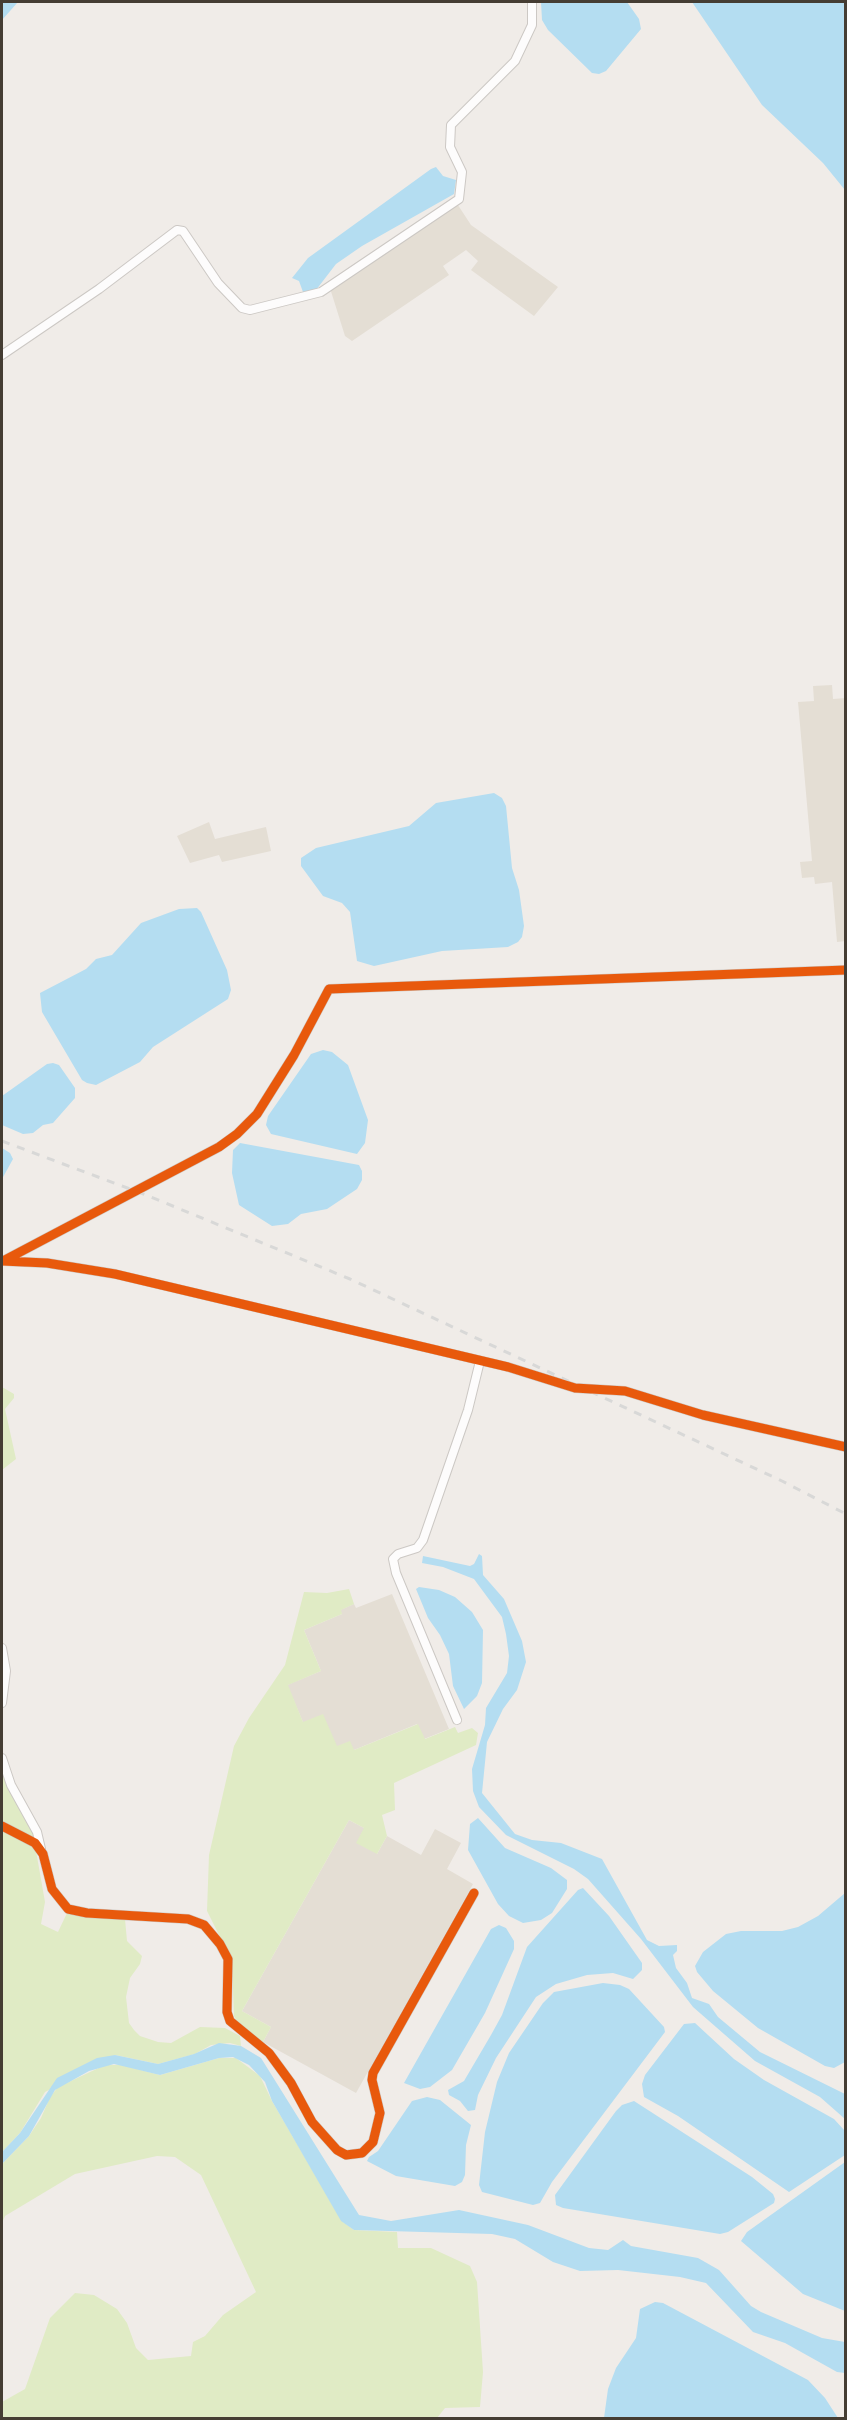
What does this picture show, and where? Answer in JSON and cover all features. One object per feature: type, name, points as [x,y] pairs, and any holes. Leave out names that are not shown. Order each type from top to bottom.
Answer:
[{"type":"street","points":[[2,355],[99,289],[177,230],[183,231],[218,283],[244,310],[314,295],[331,285],[459,199],[462,172],[450,147],[451,125],[515,61],[532,26],[532,2]]},
{"type":"street","points":[[2,1261],[219,1147],[237,1134],[256,1114],[294,1055],[329,989],[846,970]]},
{"type":"street","points":[[2,1261],[47,1263],[115,1274],[480,1361],[575,1388],[625,1391],[703,1415],[846,1448]]},
{"type":"street","points":[[458,1720],[396,1572],[393,1559],[398,1554],[417,1548],[423,1540],[468,1410],[480,1361]]},
{"type":"street","points":[[2,1648],[6,1671],[2,1703]]},
{"type":"street","points":[[2,1758],[11,1785],[37,1833],[52,1889],[68,1909],[87,1914],[188,1919],[204,1925],[220,1944],[228,1959],[227,2012],[230,2021],[269,2053],[316,2128],[340,2152],[352,2155],[368,2150],[378,2132],[380,2113],[372,2080],[373,2073],[474,1893]]},
{"type":"street","points":[[2,1826],[27,1837],[41,1851]]},
{"type":"shaded area","points":[[454,199],[471,225],[558,287],[534,316],[471,270],[478,261],[466,250],[443,266],[449,275],[352,341],[345,336],[329,285]]},
{"type":"shaded area","points":[[832,685],[833,699],[846,698],[846,941],[837,942],[832,882],[815,884],[814,877],[802,878],[800,862],[812,861],[798,702],[814,701],[813,686]]},
{"type":"shaded area","points":[[209,822],[215,839],[266,827],[271,851],[222,862],[219,855],[190,863],[177,836]]},
{"type":"shaded area","points":[[392,1594],[449,1729],[424,1739],[417,1724],[354,1750],[337,1747],[303,1722],[287,1685],[321,1671],[304,1630],[342,1614],[340,1610],[354,1604],[356,1608]]},
{"type":"shaded area","points":[[349,1820],[364,1828],[377,1854],[387,1836],[421,1855],[435,1829],[461,1843],[447,1869],[473,1884],[356,2093],[263,2042],[271,2027],[242,2011]]},
{"type":"green space","points":[[2,1387],[14,1394],[14,1398],[5,1409],[16,1459],[2,1470]]},
{"type":"green space","points":[[349,1589],[354,1604],[341,1610],[342,1614],[304,1630],[321,1671],[288,1685],[303,1722],[323,1714],[337,1746],[350,1741],[354,1750],[418,1724],[425,1739],[455,1727],[458,1733],[472,1728],[478,1733],[476,1745],[394,1783],[395,1810],[382,1815],[387,1836],[377,1854],[356,1843],[364,1828],[349,1820],[242,2011],[271,2027],[263,2042],[239,2025],[234,2016],[232,1961],[207,1911],[209,1855],[234,1746],[249,1718],[285,1665],[304,1592],[327,1593]]},
{"type":"green space","points":[[2,1773],[32,1828],[45,1902],[41,1924],[58,1932],[67,1913],[125,1919],[127,1941],[142,1956],[140,1964],[130,1978],[126,1997],[129,2023],[134,2030],[140,2036],[158,2042],[171,2043],[200,2027],[225,2028],[240,2036],[241,2046],[230,2043],[211,2045],[195,2054],[158,2064],[115,2055],[45,2092],[20,2133],[2,2152]]},
{"type":"green space","points":[[219,2058],[236,2058],[260,2076],[272,2101],[342,2221],[354,2230],[397,2232],[398,2248],[431,2248],[470,2266],[477,2282],[483,2372],[480,2407],[445,2408],[437,2418],[2,2418],[2,2402],[25,2389],[50,2318],[75,2293],[94,2295],[117,2309],[127,2323],[136,2348],[148,2360],[191,2356],[193,2342],[205,2336],[223,2315],[256,2292],[201,2175],[175,2157],[157,2156],[75,2174],[5,2216],[2,2223],[2,2164],[29,2136],[58,2087],[105,2065],[122,2065],[160,2075]]},
{"type":"water","points":[[2,2],[18,2],[2,20]]},
{"type":"water","points":[[541,2],[627,2],[639,19],[641,29],[606,71],[599,74],[592,73],[548,30],[542,20]]},
{"type":"water","points":[[692,2],[845,2],[845,190],[823,163],[762,105]]},
{"type":"water","points":[[436,167],[443,176],[456,180],[454,194],[362,246],[336,264],[316,290],[303,292],[299,281],[292,278],[308,258]]},
{"type":"water","points":[[494,793],[502,798],[506,806],[512,868],[519,890],[524,926],[522,937],[518,942],[508,947],[442,951],[374,966],[357,961],[350,912],[342,903],[323,896],[301,866],[301,858],[316,848],[409,826],[436,803]]},
{"type":"water","points":[[197,908],[201,912],[227,970],[231,990],[228,999],[153,1047],[140,1062],[96,1085],[82,1080],[42,1012],[40,993],[86,969],[96,959],[112,955],[141,923],[179,909]]},
{"type":"water","points":[[323,1050],[332,1052],[348,1065],[368,1120],[365,1143],[357,1154],[271,1134],[266,1125],[268,1116],[311,1054]]},
{"type":"water","points":[[47,1064],[59,1065],[75,1088],[75,1098],[53,1123],[43,1125],[33,1133],[23,1134],[2,1125],[2,1096]]},
{"type":"water","points":[[240,1143],[359,1165],[362,1180],[357,1189],[327,1209],[301,1214],[288,1224],[272,1226],[239,1205],[232,1173],[233,1150]]},
{"type":"water","points":[[2,1148],[10,1153],[13,1159],[2,1179]]},
{"type":"water","points":[[479,1554],[482,1556],[483,1575],[504,1599],[522,1641],[526,1662],[517,1690],[503,1709],[487,1742],[482,1793],[515,1834],[532,1840],[561,1843],[602,1859],[647,1940],[659,1946],[677,1945],[677,1951],[673,1955],[676,1968],[687,1983],[692,1998],[709,2004],[718,2017],[760,2052],[845,2094],[845,2119],[820,2097],[755,2061],[693,2007],[641,1939],[588,1879],[574,1869],[506,1835],[479,1807],[473,1791],[472,1769],[485,1725],[486,1708],[507,1673],[509,1656],[506,1634],[502,1617],[474,1579],[443,1567],[422,1563],[423,1556],[470,1566],[474,1564]]},
{"type":"water","points":[[419,1587],[439,1590],[455,1597],[472,1612],[483,1630],[482,1683],[477,1696],[464,1709],[453,1686],[449,1654],[428,1618],[416,1589]]},
{"type":"water","points":[[478,1818],[505,1848],[551,1868],[567,1880],[567,1889],[552,1913],[541,1920],[523,1923],[509,1916],[498,1904],[468,1850],[470,1824]]},
{"type":"water","points":[[583,1888],[609,1916],[642,1963],[642,1970],[633,1979],[613,1973],[587,1975],[556,1984],[536,1997],[496,2058],[478,2095],[475,2110],[468,2111],[460,2101],[449,2095],[448,2090],[464,2081],[491,2035],[502,2015],[527,1947],[578,1890]]},
{"type":"water","points":[[845,1893],[845,2062],[834,2068],[825,2066],[758,2028],[713,1991],[697,1972],[695,1966],[703,1952],[726,1934],[741,1931],[782,1931],[798,1927],[818,1916]]},
{"type":"water","points":[[499,1925],[506,1928],[514,1941],[514,1949],[485,2013],[452,2070],[430,2087],[420,2089],[404,2083],[491,1929]]},
{"type":"water","points":[[603,1983],[620,1985],[629,1989],[664,2027],[665,2032],[552,2182],[540,2203],[533,2205],[482,2192],[479,2185],[485,2132],[497,2082],[509,2053],[543,2003],[554,1992]]},
{"type":"water","points":[[695,2023],[734,2059],[764,2080],[834,2119],[845,2131],[845,2155],[789,2192],[678,2116],[644,2097],[642,2084],[645,2075],[684,2024]]},
{"type":"water","points":[[219,2043],[241,2046],[261,2058],[359,2215],[391,2221],[459,2210],[528,2225],[589,2248],[608,2250],[623,2240],[631,2246],[698,2258],[719,2270],[751,2306],[761,2312],[822,2338],[845,2342],[845,2373],[837,2372],[785,2343],[753,2332],[706,2283],[680,2277],[618,2270],[580,2271],[553,2262],[515,2239],[492,2234],[354,2230],[341,2221],[272,2101],[265,2082],[249,2065],[233,2057],[219,2058],[160,2075],[114,2064],[89,2071],[55,2090],[29,2136],[2,2164],[2,2152],[20,2133],[57,2078],[97,2058],[115,2055],[158,2064],[194,2054]]},
{"type":"water","points":[[427,2097],[440,2100],[471,2125],[466,2145],[465,2175],[462,2182],[455,2186],[396,2176],[367,2161],[378,2151],[412,2101]]},
{"type":"water","points":[[634,2101],[752,2177],[773,2194],[774,2203],[728,2232],[720,2234],[556,2205],[555,2195],[616,2111],[622,2105]]},
{"type":"water","points":[[845,2162],[845,2311],[803,2294],[741,2241],[747,2232]]},
{"type":"water","points":[[655,2302],[663,2303],[808,2380],[825,2398],[838,2418],[604,2418],[608,2389],[616,2368],[636,2338],[640,2309]]},
{"type":"railway","points":[[2,1141],[146,1195],[350,1279],[782,1481],[846,1514]]},
{"type":"cycle path","points":[[3,1261],[219,1147],[237,1134],[257,1114],[294,1055],[329,989],[846,970]]},
{"type":"cycle path","points":[[2,1261],[47,1263],[115,1274],[508,1367],[575,1388],[625,1391],[703,1415],[846,1447]]},
{"type":"cycle path","points":[[2,1826],[35,1843],[43,1854],[52,1889],[68,1909],[87,1913],[188,1919],[204,1925],[220,1944],[228,1959],[227,2012],[230,2021],[269,2053],[291,2083],[312,2122],[337,2150],[346,2155],[362,2153],[373,2142],[380,2113],[372,2080],[373,2073],[474,1893]]}]
